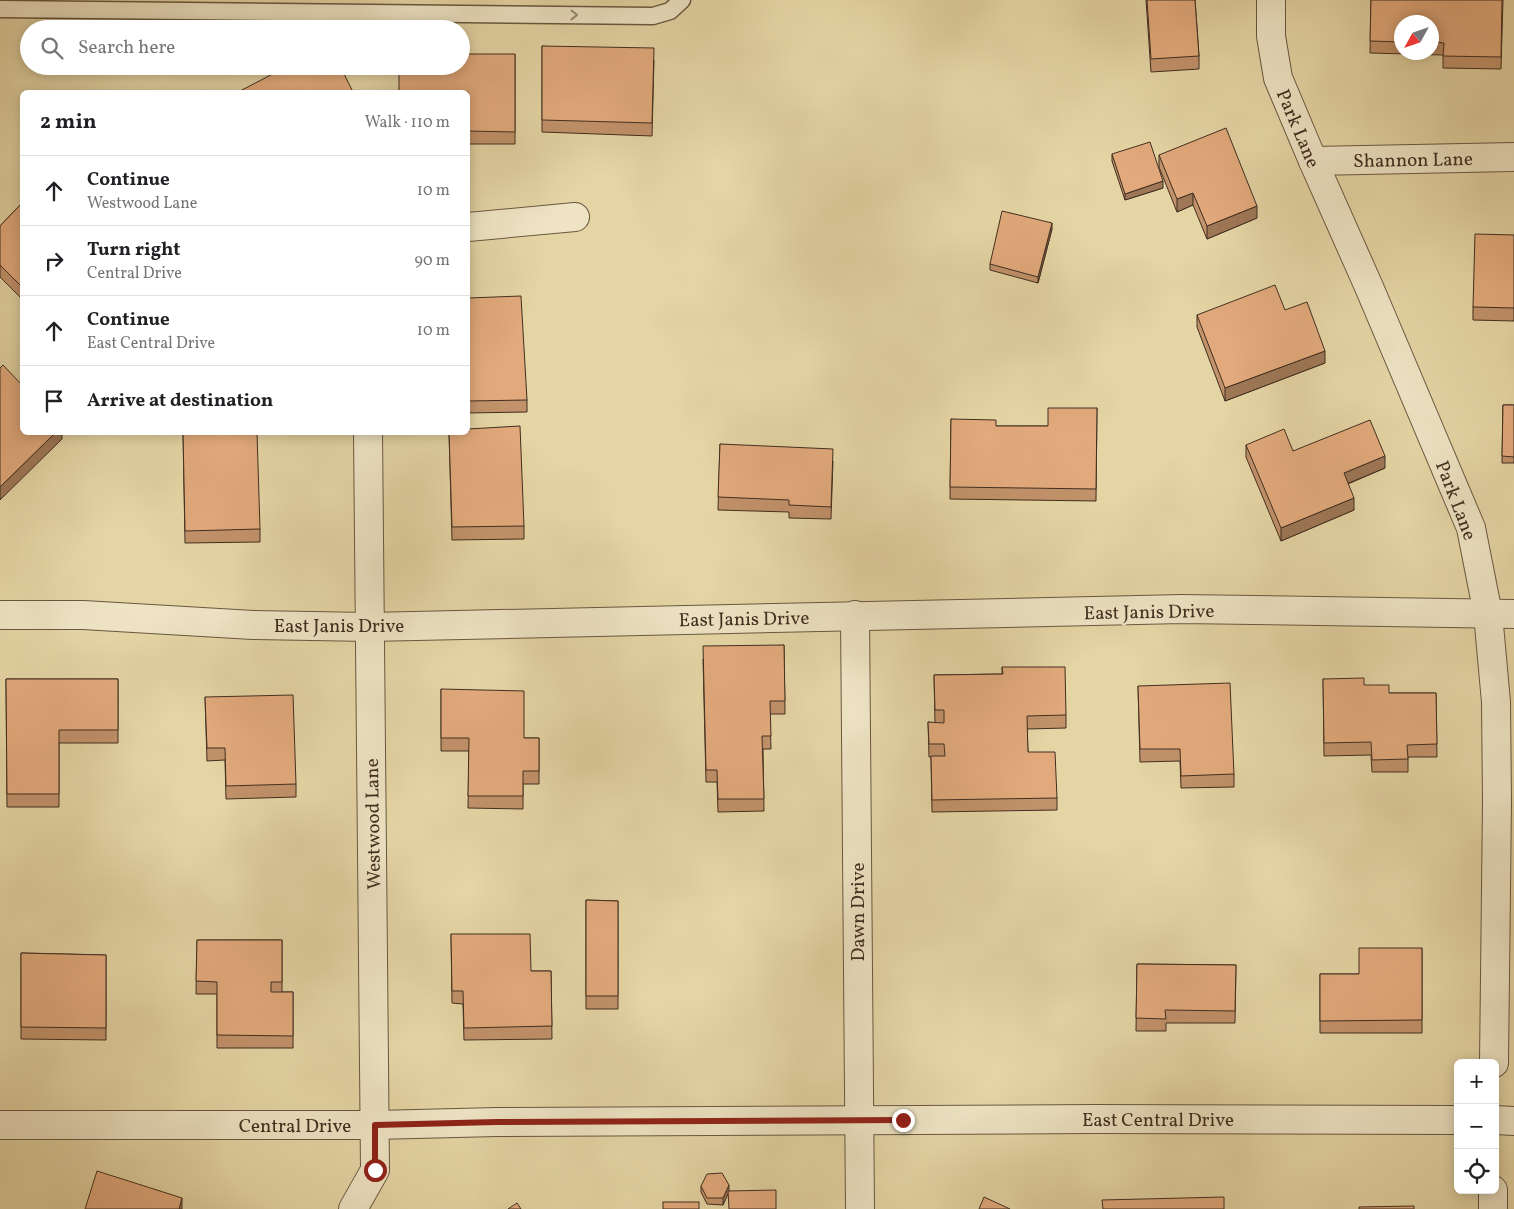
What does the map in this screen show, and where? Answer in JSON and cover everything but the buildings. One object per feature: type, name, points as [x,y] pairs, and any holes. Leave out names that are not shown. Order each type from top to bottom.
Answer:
[{"type":"street","name":"Park Lane","points":[[1271,0],[1272,36],[1278,78],[1471,528],[1501,614],[1496,702],[1494,1059]]},
{"type":"street","name":"Shannon Lane","points":[[1313,161],[1514,157]]},
{"type":"street","points":[[470,227],[575,217]]},
{"type":"street","name":"Westwood Lane","points":[[353,1209],[375,1170],[368,435]]},
{"type":"street","name":"East Janis Drive","points":[[0,615],[82,615],[254,625],[369,627],[1182,609],[1501,614]]},
{"type":"street","name":"Dawn Drive","points":[[855,615],[860,1209]]},
{"type":"street","name":"East Central Drive","points":[[859,1121],[1095,1119],[1454,1120]]},
{"type":"street","points":[[1499,1120],[1514,1121]]},
{"type":"street","name":"Central Drive","points":[[0,1125],[375,1125],[507,1122],[859,1121]]},
{"type":"street","points":[[1493,1194],[1493,1209]]},
{"type":"lane","points":[[0,9],[652,16],[670,11],[682,0]]},
{"type":"route","points":[[375,1170],[375,1125],[497,1122],[903,1120]]}]
